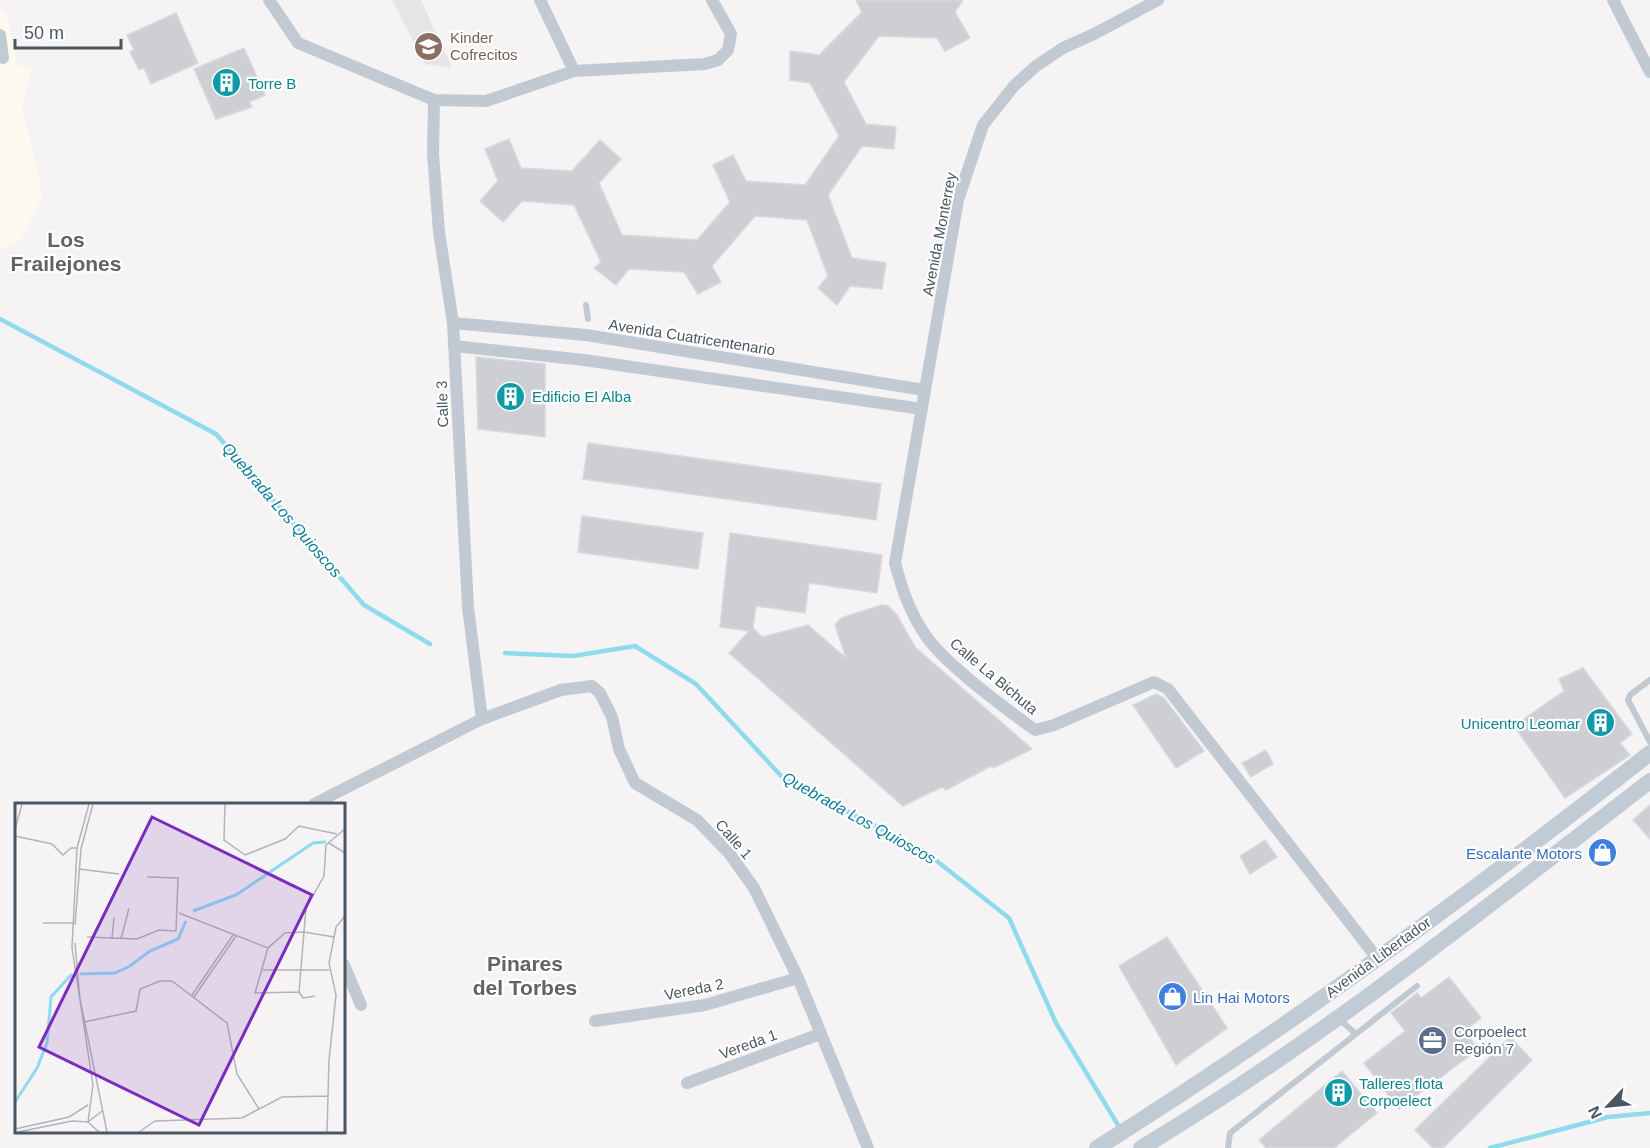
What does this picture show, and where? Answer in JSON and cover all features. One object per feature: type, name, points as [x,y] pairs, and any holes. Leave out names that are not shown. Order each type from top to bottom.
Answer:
[{"type":"main road","name":"Avenida Libertador","points":[[1097,1148],[1256,1045],[1516,858],[1650,753]]},
{"type":"main road","name":"Avenida Libertador","points":[[1141,1148],[1201,1112],[1336,1017],[1650,781]]},
{"type":"street","points":[[269,0],[298,44],[434,100],[486,101],[574,71],[705,64],[718,60],[728,50],[731,34],[712,0]]},
{"type":"street","points":[[540,0],[574,71]]},
{"type":"street","name":"Avenida Monterrey","points":[[924,390],[958,200],[983,125],[1014,86],[1045,60],[1063,48],[1158,0]]},
{"type":"street","points":[[1612,0],[1650,72]]},
{"type":"street","points":[[0,35],[3,58]]},
{"type":"street","name":"Calle 3","points":[[434,100],[433,154],[453,323],[468,607],[482,718]]},
{"type":"street","name":"Avenida Cuatricentenario","points":[[453,323],[586,335],[924,390]]},
{"type":"street","points":[[454,346],[584,360],[922,409]]},
{"type":"street","name":"Calle La Bichuta","points":[[924,390],[895,563],[911,612],[927,638],[950,661],[1035,729],[1054,725],[1154,682],[1168,689],[1377,958]]},
{"type":"street","name":"Calle 1","points":[[482,718],[561,690],[592,686],[600,693],[612,717],[619,749],[635,783],[697,820],[729,853],[754,888],[798,978],[868,1148]]},
{"type":"street","points":[[316,803],[482,718]]},
{"type":"street","points":[[345,967],[361,1005]]},
{"type":"street","name":"Vereda 2","points":[[595,1021],[705,1005],[798,978]]},
{"type":"street","name":"Vereda 1","points":[[687,1083],[820,1034]]},
{"type":"lane","points":[[586,305],[588,319]]},
{"type":"lane","points":[[1650,680],[1630,695],[1628,700],[1650,742]]},
{"type":"lane","points":[[1228,1148],[1230,1133],[1417,987]]},
{"type":"lane","points":[[1336,1017],[1356,1034]]},
{"type":"shaded area","name":"Kinder Cofrecitos","points":[[392,0],[421,0],[452,68],[425,64]]},
{"type":"shaded area","points":[[0,9],[6,10],[17,64],[31,70],[22,105],[43,196],[21,240],[0,251]]},
{"type":"building","points":[[856,0],[963,0],[955,12],[970,38],[945,51],[937,38],[879,36],[844,82],[866,124],[896,127],[894,149],[862,146],[828,195],[852,258],[886,263],[882,289],[850,286],[837,305],[818,288],[828,276],[807,220],[755,216],[712,266],[721,282],[698,294],[684,272],[629,269],[616,285],[594,268],[601,262],[574,205],[522,201],[503,222],[480,201],[498,181],[485,149],[509,139],[521,168],[572,171],[600,140],[621,159],[599,183],[622,235],[697,240],[730,202],[713,165],[733,155],[746,181],[805,185],[839,136],[810,83],[790,80],[790,51],[819,55],[862,12]]},
{"type":"building","points":[[176,13],[198,63],[151,84],[144,68],[139,70],[130,52],[134,50],[127,35]]},
{"type":"building","name":"Torre B","points":[[244,48],[265,95],[249,102],[252,107],[216,119],[194,69]]},
{"type":"building","name":"Edificio El Alba","points":[[476,357],[545,364],[545,437],[478,429]]},
{"type":"building","points":[[588,443],[881,484],[876,520],[583,479]]},
{"type":"building","points":[[582,516],[703,533],[698,569],[578,552]]},
{"type":"building","points":[[730,533],[882,555],[877,593],[809,583],[805,613],[756,606],[753,628],[762,637],[808,625],[846,658],[835,625],[841,618],[882,605],[888,606],[897,615],[915,647],[1032,749],[993,768],[991,766],[946,790],[942,787],[903,806],[729,653],[749,631],[720,627]]},
{"type":"building","points":[[1583,668],[1632,734],[1620,743],[1630,755],[1565,798],[1514,726],[1564,691],[1559,679]]},
{"type":"building","points":[[1156,694],[1164,698],[1204,751],[1176,768],[1133,705]]},
{"type":"building","points":[[1266,750],[1273,764],[1251,777],[1242,763]]},
{"type":"building","points":[[1650,805],[1650,839],[1633,820]]},
{"type":"building","points":[[1265,840],[1277,857],[1250,874],[1240,856]]},
{"type":"building","name":"Lin Hai Motors","points":[[1167,937],[1227,1028],[1176,1065],[1119,966]]},
{"type":"building","name":"Corpoelect Región 7","points":[[1449,977],[1481,1018],[1464,1031],[1478,1049],[1399,1109],[1364,1063],[1405,1031],[1391,1013],[1417,993],[1421,998]]},
{"type":"building","points":[[1510,1037],[1532,1060],[1443,1148],[1433,1148],[1415,1130]]},
{"type":"building","name":"Talleres flota Corpoelect","points":[[1342,1071],[1377,1113],[1334,1148],[1266,1148],[1259,1140]]},
{"type":"waterway","name":"Quebrada Los Quioscos","points":[[0,319],[216,434],[364,605],[430,644]]},
{"type":"waterway","name":"Quebrada Los Quioscos","points":[[505,653],[573,656],[635,646],[696,684],[784,779],[924,851],[1009,918],[1056,1023],[1118,1125]]},
{"type":"waterway","name":"Quebrada Los Quioscos","points":[[1490,1148],[1608,1117],[1650,1113]]},
{"type":"place","name":"Kinder Cofrecitos","points":[[429,46]]},
{"type":"place","name":"Torre B","points":[[227,83]]},
{"type":"place","name":"Edificio El Alba","points":[[511,396]]},
{"type":"place","name":"Unicentro Leomar","points":[[1601,723]]},
{"type":"place","name":"Escalante Motors","points":[[1603,853]]},
{"type":"place","name":"Lin Hai Motors","points":[[1172,997]]},
{"type":"place","name":"Corpoelect Región 7","points":[[1433,1040]]},
{"type":"place","name":"Talleres flota Corpoelect","points":[[1338,1092]]},
{"type":"district","name":"Los Frailejones","points":[[66,251]]},
{"type":"district","name":"Pinares del Torbes","points":[[525,975]]}]
